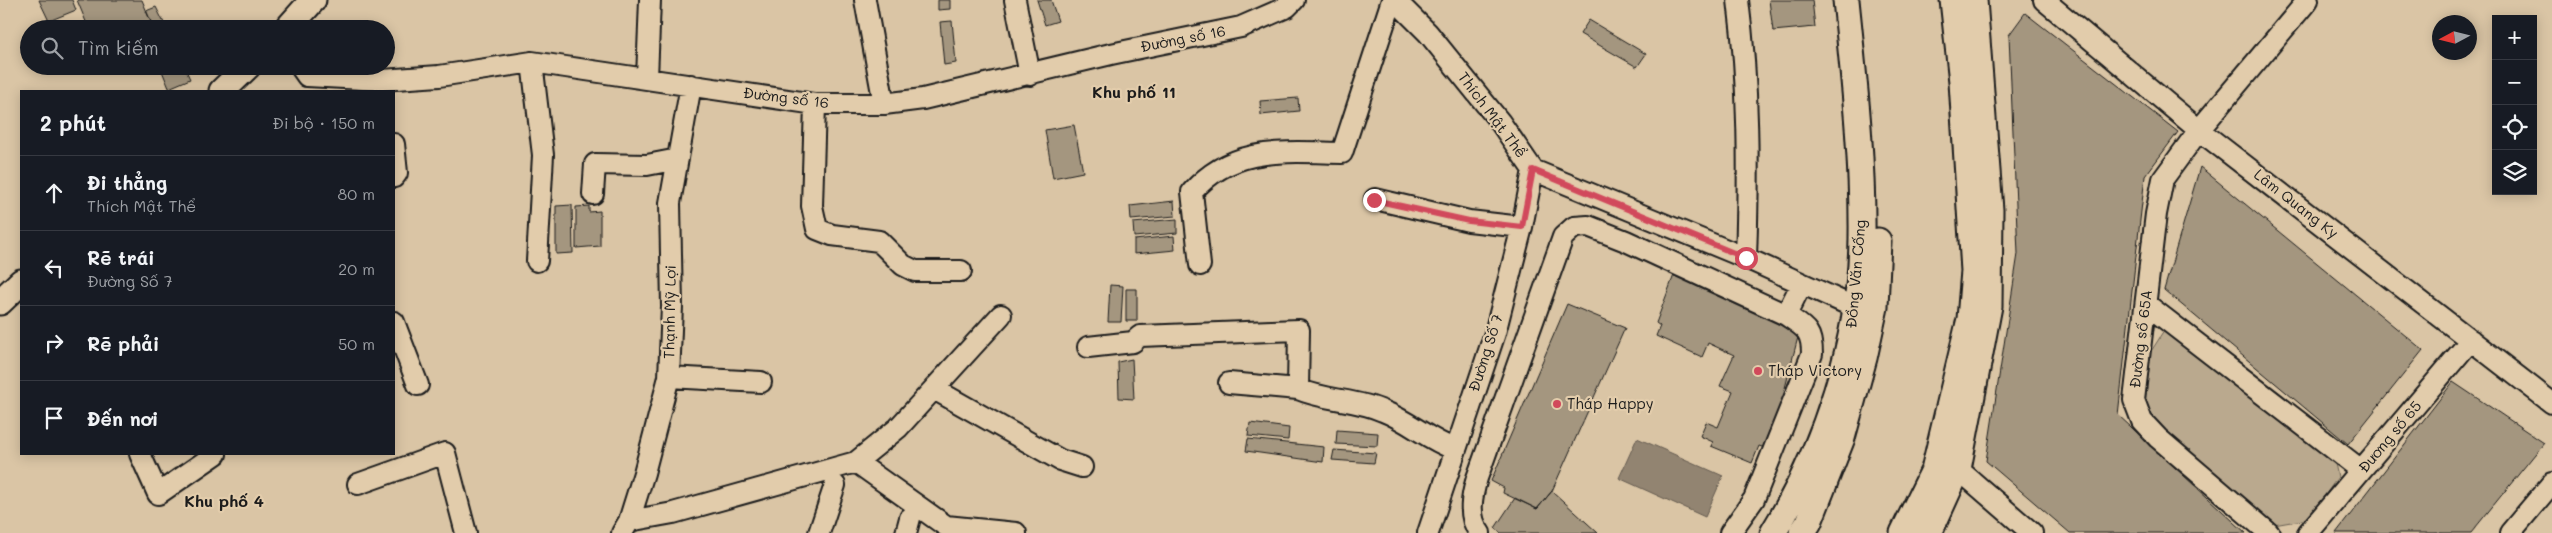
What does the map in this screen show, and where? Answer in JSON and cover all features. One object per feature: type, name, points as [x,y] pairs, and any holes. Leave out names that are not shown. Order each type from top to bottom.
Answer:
[{"type":"main road","points":[[294,20],[313,0]]},
{"type":"main road","name":"Đồng Văn Cống","points":[[1773,533],[1794,498],[1833,402],[1846,356],[1856,308],[1862,240],[1860,143],[1846,0]]},
{"type":"main road","name":"Đồng Văn Cống","points":[[1802,533],[1809,522],[1842,438],[1875,307],[1878,179],[1859,0]]},
{"type":"main road","points":[[1903,533],[1934,470],[1970,319],[1974,271],[1962,82],[1953,0]]},
{"type":"main road","points":[[1929,533],[1958,469],[1989,306],[1990,210],[1974,0]]},
{"type":"main road","points":[[223,90],[239,75]]},
{"type":"main road","points":[[0,302],[20,283]]},
{"type":"street","points":[[647,78],[650,0]]},
{"type":"street","points":[[865,0],[884,104]]},
{"type":"street","points":[[1015,0],[1030,75]]},
{"type":"street","name":"Đường số 16","points":[[307,78],[383,86],[532,62],[815,104],[884,104],[923,99],[1030,75],[1111,54],[1241,27],[1287,7],[1294,0]]},
{"type":"street","points":[[1200,266],[1192,192],[1206,176],[1231,163],[1268,152],[1342,153],[1394,0]]},
{"type":"street","name":"Thích Mật Thể","points":[[1394,0],[1428,33],[1500,122],[1533,170],[1746,258],[1801,285],[1856,308]]},
{"type":"street","points":[[1738,0],[1746,61],[1748,186],[1746,258]]},
{"type":"street","name":"Lâm Quang Ky","points":[[2044,0],[2199,130],[2552,403]]},
{"type":"street","name":"Đường số 65A","points":[[2269,533],[2158,438],[2142,421],[2134,400],[2156,214],[2163,178],[2199,130],[2308,0]]},
{"type":"street","points":[[532,62],[543,155],[537,261]]},
{"type":"street","name":"Thạnh Mỹ Lợi","points":[[626,527],[669,377],[672,306],[670,202],[691,85]]},
{"type":"street","points":[[815,104],[812,206],[817,229],[832,236],[879,241],[903,265],[915,271],[961,271]]},
{"type":"street","points":[[395,154],[397,173],[395,176]]},
{"type":"street","points":[[592,194],[595,164],[647,165],[678,159]]},
{"type":"street","name":"Đường Số 7","points":[[1428,533],[1454,449],[1494,333],[1522,227],[1533,170]]},
{"type":"street","points":[[1374,200],[1469,221],[1522,227]]},
{"type":"street","points":[[1626,241],[1638,212]]},
{"type":"street","points":[[1480,533],[1472,511],[1471,499],[1477,478],[1563,237],[1574,227],[1588,226],[1626,241],[1786,315],[1806,329],[1812,338],[1812,354],[1754,499],[1730,533]]},
{"type":"street","points":[[1786,315],[1801,285]]},
{"type":"street","points":[[2146,304],[2361,470]]},
{"type":"street","points":[[626,527],[856,462],[898,428],[1001,315]]},
{"type":"street","points":[[395,325],[418,385]]},
{"type":"street","points":[[1088,347],[1133,342],[1140,336],[1299,330],[1298,389]]},
{"type":"street","name":"Đương số 65","points":[[2308,533],[2471,340]]},
{"type":"street","points":[[669,377],[761,382]]},
{"type":"street","points":[[1229,383],[1298,389],[1324,398],[1353,402],[1384,411],[1433,441],[1454,449]]},
{"type":"street","points":[[934,389],[1060,460],[1082,467]]},
{"type":"street","points":[[358,484],[445,453],[466,533]]},
{"type":"street","points":[[140,455],[158,494],[215,455]]},
{"type":"street","points":[[856,462],[946,526],[1016,533]]},
{"type":"street","points":[[1958,469],[2032,533]]},
{"type":"street","points":[[2510,533],[2552,483]]},
{"type":"street","points":[[819,533],[836,485]]},
{"type":"shaded area","points":[[2166,328],[2334,459],[2338,477],[2308,519],[2274,525],[2144,415],[2148,356]]},
{"type":"shaded area","points":[[1637,438],[1723,476],[1705,517],[1619,478]]},
{"type":"building","points":[[39,0],[72,0],[76,10],[49,20]]},
{"type":"building","points":[[77,0],[142,0],[150,20],[85,20]]},
{"type":"building","points":[[938,0],[950,0],[950,9],[938,10]]},
{"type":"building","points":[[1037,0],[1051,0],[1058,21],[1045,25]]},
{"type":"building","points":[[1769,0],[1812,0],[1815,27],[1773,31]]},
{"type":"building","points":[[156,7],[162,20],[150,20],[146,11]]},
{"type":"building","points":[[2025,13],[2178,132],[2145,176],[2118,415],[2246,533],[2070,533],[1986,461],[2018,254],[2009,35]]},
{"type":"building","points":[[1589,20],[1646,54],[1637,67],[1580,34]]},
{"type":"building","points":[[952,21],[956,63],[944,65],[940,22]]},
{"type":"building","points":[[164,75],[188,75],[190,79],[169,88]]},
{"type":"building","points":[[1298,98],[1299,111],[1261,115],[1260,101]]},
{"type":"building","points":[[1074,125],[1083,172],[1053,178],[1045,130]]},
{"type":"building","points":[[2200,167],[2423,350],[2348,444],[2164,290]]},
{"type":"building","points":[[1174,201],[1175,216],[1131,220],[1130,206]]},
{"type":"building","points":[[572,205],[573,253],[556,254],[556,206]]},
{"type":"building","points":[[589,206],[589,212],[600,211],[600,246],[576,248],[576,207]]},
{"type":"building","points":[[1177,219],[1177,233],[1134,237],[1133,223]]},
{"type":"building","points":[[1174,236],[1175,250],[1134,254],[1134,240]]},
{"type":"building","name":"Tháp Victory","points":[[1674,275],[1799,333],[1785,388],[1790,391],[1765,448],[1759,446],[1752,463],[1711,446],[1713,442],[1700,436],[1706,422],[1718,427],[1733,391],[1720,386],[1734,355],[1708,343],[1702,357],[1656,336],[1660,326],[1656,323]]},
{"type":"building","points":[[1110,285],[1123,286],[1121,322],[1108,322]]},
{"type":"building","points":[[1126,289],[1137,289],[1137,321],[1126,321]]},
{"type":"building","name":"Tháp Happy","points":[[1567,304],[1625,328],[1552,491],[1537,509],[1503,493],[1504,488],[1491,481]]},
{"type":"building","points":[[1132,359],[1134,399],[1119,398],[1118,362]]},
{"type":"building","points":[[2453,382],[2544,443],[2471,533],[2336,533]]},
{"type":"building","points":[[1250,423],[1289,428],[1288,440],[1248,436]]},
{"type":"building","points":[[1337,430],[1378,433],[1377,446],[1336,444]]},
{"type":"building","points":[[1248,439],[1324,447],[1323,462],[1246,451]]},
{"type":"building","points":[[1334,450],[1376,453],[1374,463],[1332,460]]},
{"type":"building","points":[[1552,491],[1598,533],[1501,533],[1495,528],[1515,498],[1537,509]]},
{"type":"place","name":"Tháp Victory","points":[[1758,371]]},
{"type":"place","name":"Tháp Happy","points":[[1557,404]]},
{"type":"district","name":"Khu phố 11","points":[[1134,92]]},
{"type":"district","name":"Khu phố 4","points":[[224,501]]},
{"type":"route","points":[[1374,200],[1469,221],[1522,227],[1533,170],[1746,258]]}]
